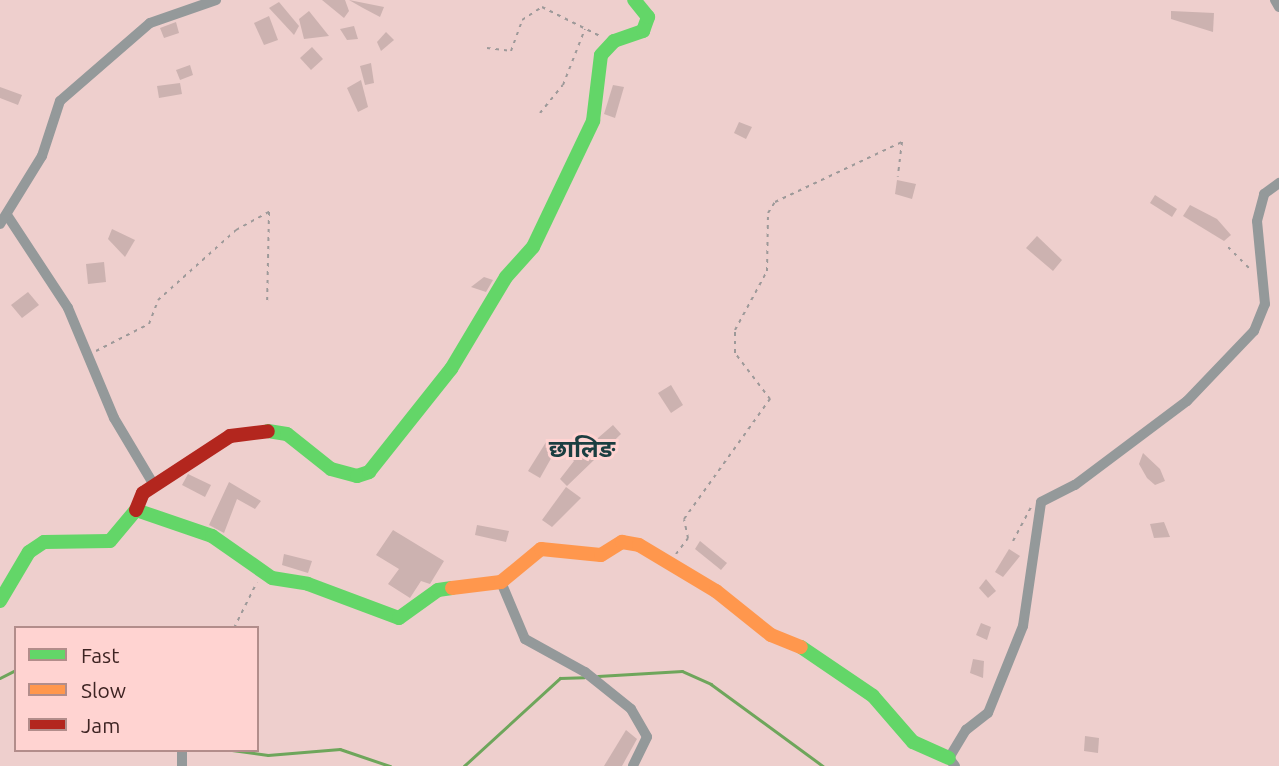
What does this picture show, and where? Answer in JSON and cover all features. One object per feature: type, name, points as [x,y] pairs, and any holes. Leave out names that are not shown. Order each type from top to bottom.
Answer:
[{"type":"street","points":[[0,224],[42,156],[60,101],[150,23],[216,0]]},
{"type":"street","points":[[0,601],[29,552],[44,542],[110,541],[154,485],[230,436],[261,430],[287,434],[331,469],[357,477],[369,471],[451,369],[506,277],[533,247],[593,121],[601,55],[611,45],[643,31],[648,17],[634,0]]},
{"type":"street","points":[[1275,0],[1279,7]]},
{"type":"street","points":[[136,510],[212,536],[261,572],[399,618],[438,590],[501,582],[541,550],[601,555],[622,542],[668,562],[771,635],[811,651],[819,663],[873,696],[913,742],[952,762],[966,730],[988,713],[1023,626],[1041,502],[1075,485],[1187,401],[1254,331],[1265,304],[1257,220],[1264,194],[1279,183]]},
{"type":"street","points":[[7,215],[68,308],[114,418],[154,485]]},
{"type":"street","points":[[501,582],[525,639],[604,685],[648,737],[633,766]]},
{"type":"path","points":[[487,48],[511,51],[522,20],[542,8],[586,29],[611,45]]},
{"type":"path","points":[[540,113],[563,85],[586,29]]},
{"type":"path","points":[[668,562],[688,538],[684,519],[770,399],[734,353],[735,331],[767,271],[768,213],[775,202],[902,142],[898,177]]},
{"type":"path","points":[[89,356],[149,324],[158,300],[236,230],[269,212],[267,305]]},
{"type":"path","points":[[1228,247],[1261,274]]},
{"type":"path","points":[[1013,541],[1026,508],[1041,502]]},
{"type":"path","points":[[235,626],[261,572]]},
{"type":"building","points":[[322,0],[345,0],[349,11],[344,18]]},
{"type":"building","points":[[349,0],[384,7],[380,17]]},
{"type":"building","points":[[279,2],[299,26],[294,35],[269,8]]},
{"type":"building","points":[[309,11],[329,36],[304,39],[299,19]]},
{"type":"building","points":[[1171,11],[1214,13],[1213,32],[1171,19]]},
{"type":"building","points":[[269,16],[278,40],[264,45],[254,23]]},
{"type":"building","points":[[176,22],[179,33],[164,38],[160,28]]},
{"type":"building","points":[[354,26],[358,39],[347,40],[340,29]]},
{"type":"building","points":[[386,32],[394,40],[381,51],[377,42]]},
{"type":"building","points":[[312,47],[323,59],[311,70],[300,58]]},
{"type":"building","points":[[371,63],[374,83],[365,85],[360,66]]},
{"type":"building","points":[[190,65],[193,75],[180,80],[176,70]]},
{"type":"building","points":[[361,80],[368,107],[358,112],[347,88]]},
{"type":"building","points":[[180,83],[182,94],[159,98],[157,86]]},
{"type":"building","points":[[613,85],[624,87],[615,118],[604,114]]},
{"type":"building","points":[[0,87],[22,95],[18,105],[0,98]]},
{"type":"building","points":[[739,122],[752,127],[746,139],[734,133]]},
{"type":"building","points":[[897,180],[916,184],[912,199],[895,194]]},
{"type":"building","points":[[1155,195],[1177,209],[1172,217],[1150,203]]},
{"type":"building","points":[[1190,205],[1217,219],[1231,235],[1224,241],[1183,216]]},
{"type":"building","points":[[112,229],[135,240],[125,257],[108,239]]},
{"type":"building","points":[[1037,236],[1062,260],[1053,271],[1026,248]]},
{"type":"building","points":[[104,262],[106,282],[88,284],[86,264]]},
{"type":"building","points":[[484,277],[493,280],[486,292],[471,287]]},
{"type":"building","points":[[28,292],[39,305],[22,318],[11,305]]},
{"type":"building","points":[[671,385],[683,405],[671,413],[658,393]]},
{"type":"building","points":[[613,425],[621,434],[567,486],[560,479],[574,461],[565,451],[583,434],[591,444]]},
{"type":"building","points":[[548,439],[558,446],[540,478],[528,471]]},
{"type":"building","points":[[1143,453],[1160,469],[1165,481],[1155,485],[1147,478],[1139,464]]},
{"type":"building","points":[[188,474],[211,485],[205,497],[182,485]]},
{"type":"building","points":[[229,482],[261,501],[255,509],[237,499],[224,533],[209,525]]},
{"type":"building","points":[[566,487],[581,498],[552,527],[542,520]]},
{"type":"building","points":[[1164,522],[1170,537],[1154,538],[1150,524]]},
{"type":"building","points":[[477,525],[509,531],[506,542],[475,535]]},
{"type":"building","points":[[393,530],[444,561],[430,584],[421,581],[410,598],[388,584],[399,569],[376,555]]},
{"type":"building","points":[[700,541],[727,563],[721,570],[695,549]]},
{"type":"building","points":[[1009,549],[1020,556],[1003,577],[995,572]]},
{"type":"building","points":[[284,554],[312,561],[308,573],[282,565]]},
{"type":"building","points":[[986,579],[996,591],[988,598],[979,588]]},
{"type":"building","points":[[981,623],[991,627],[987,640],[976,635]]},
{"type":"building","points":[[973,659],[984,661],[983,678],[970,673]]},
{"type":"building","points":[[626,730],[637,739],[622,766],[604,766]]},
{"type":"building","points":[[1085,736],[1099,738],[1098,753],[1084,751]]},
{"type":"waterway","points":[[0,678],[14,671]]},
{"type":"waterway","points":[[598,676],[682,671],[711,684],[823,766]]},
{"type":"waterway","points":[[464,766],[560,678],[584,677]]},
{"type":"waterway","points":[[246,752],[268,755],[340,749],[390,766]]},
{"type":"traffic: fast","points":[[268,431],[287,434],[331,469],[357,476],[369,472],[451,369],[506,277],[533,247],[593,121],[601,55],[614,41],[643,31],[648,17],[634,0]]},
{"type":"traffic: fast","points":[[0,601],[29,552],[44,542],[110,541],[136,510],[212,536],[272,578],[308,584],[399,618],[438,590],[452,588]]},
{"type":"traffic: fast","points":[[801,647],[873,696],[913,742],[949,758]]},
{"type":"traffic: slow","points":[[452,588],[501,582],[541,549],[601,555],[622,542],[639,545],[716,591],[771,635],[801,647]]},
{"type":"traffic: jam","points":[[136,510],[143,493],[230,436],[268,431]]},
{"type":"district","name":"छालिङ","points":[[582,449]]}]
